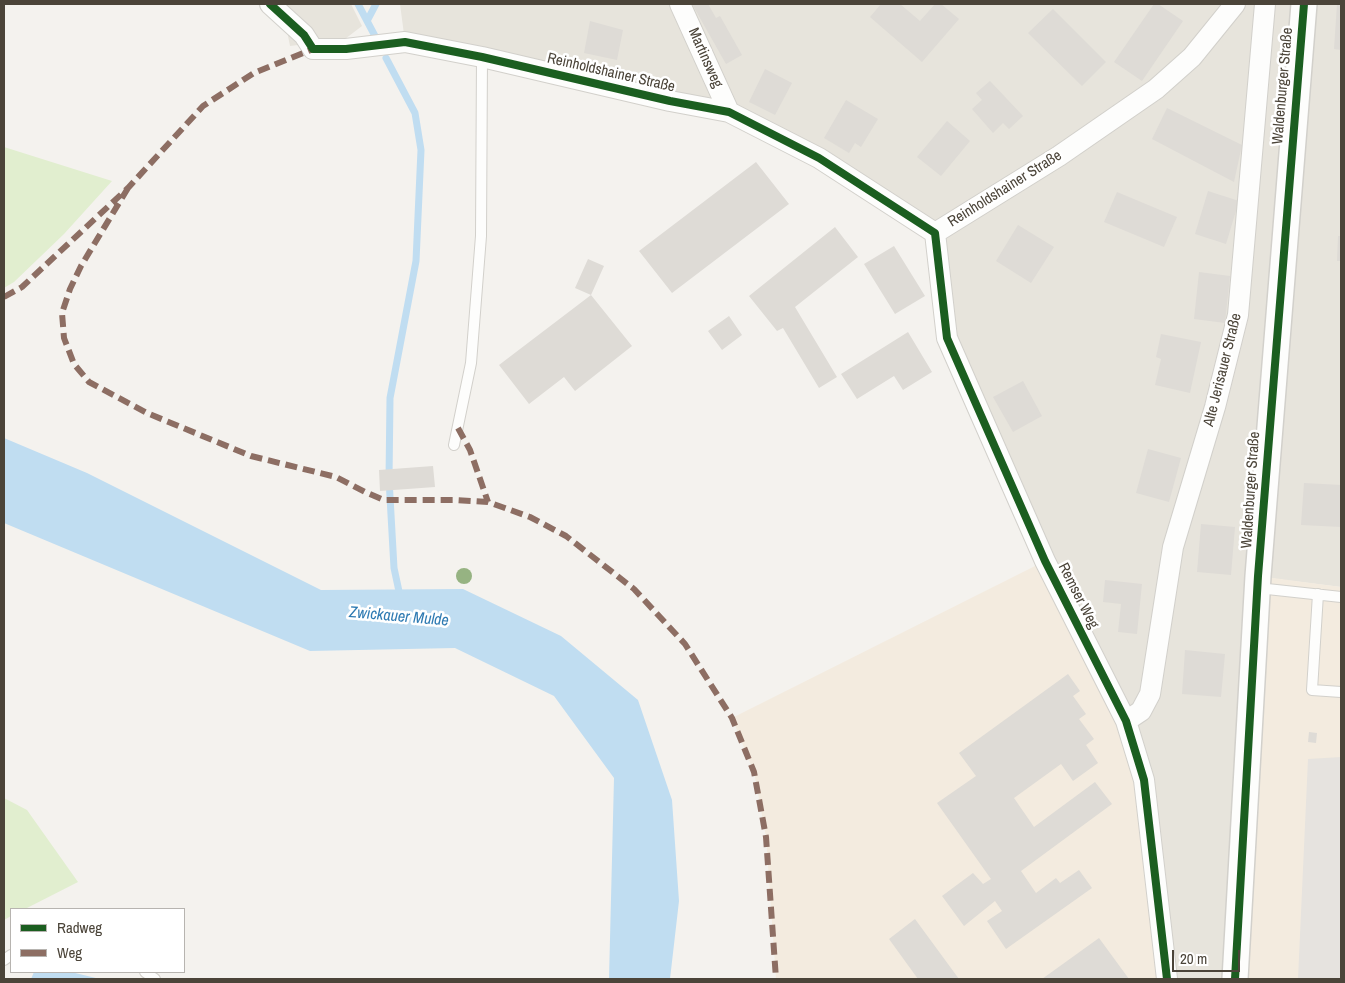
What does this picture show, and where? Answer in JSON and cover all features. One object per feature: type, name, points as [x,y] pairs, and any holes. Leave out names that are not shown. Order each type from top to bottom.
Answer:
[{"type":"street","name":"Reinholdshainer Straße","points":[[270,4],[304,35],[313,49],[346,49],[405,42],[482,57],[670,101],[729,112],[819,158],[935,233],[1059,156],[1156,89],[1192,57],[1235,4]]},
{"type":"street","name":"Martinsweg","points":[[680,4],[729,112]]},
{"type":"street","name":"Alte Jerisauer Straße","points":[[1126,722],[1141,711],[1150,694],[1173,547],[1215,407],[1238,315],[1265,4]]},
{"type":"street","name":"Waldenburger Straße","points":[[1235,979],[1257,588],[1304,4]]},
{"type":"street","name":"Remser Weg","points":[[935,233],[946,338],[1046,561],[1126,722],[1144,780],[1168,979]]},
{"type":"lane","points":[[454,445],[471,363],[482,236],[482,57]]},
{"type":"lane","points":[[1257,588],[1341,597]]},
{"type":"lane","points":[[1318,594],[1312,690],[1341,692]]},
{"type":"shaded area","points":[[257,4],[351,4],[362,26],[345,39],[290,46],[287,31],[273,15]]},
{"type":"shaded area","points":[[400,4],[1301,4],[1235,979],[1166,979],[1138,770],[947,338],[932,234],[729,112],[405,42]]},
{"type":"shaded area","points":[[1307,4],[1341,4],[1341,587],[1261,577]]},
{"type":"shaded area","points":[[1045,561],[1126,721],[1167,979],[776,979],[766,837],[754,772],[732,718]]},
{"type":"shaded area","points":[[1258,576],[1341,587],[1341,979],[1235,979]]},
{"type":"shaded area","points":[[1341,757],[1341,979],[1298,979],[1308,759]]},
{"type":"green space","points":[[4,147],[112,181],[64,234],[14,282],[4,288]]},
{"type":"green space","points":[[4,798],[27,810],[78,882],[27,908],[10,908],[10,917],[4,920]]},
{"type":"water","name":"Zwickauer Mulde","points":[[4,438],[87,473],[321,590],[463,589],[561,636],[638,700],[672,800],[679,901],[670,979],[609,979],[614,778],[554,696],[455,648],[310,651],[4,523]]},
{"type":"water","points":[[34,973],[75,973],[100,979],[31,979]]},
{"type":"building","points":[[692,4],[708,4],[716,18],[720,16],[742,55],[726,64]]},
{"type":"building","points":[[881,4],[900,4],[920,21],[935,4],[941,4],[959,19],[922,62],[870,17]]},
{"type":"building","points":[[1154,4],[1158,4],[1183,21],[1142,81],[1114,62]]},
{"type":"building","points":[[1337,4],[1341,4],[1341,50],[1334,49]]},
{"type":"building","points":[[1053,9],[1106,62],[1082,86],[1028,33]]},
{"type":"building","points":[[590,21],[623,30],[617,60],[584,53]]},
{"type":"building","points":[[765,69],[792,83],[775,115],[749,102]]},
{"type":"building","points":[[990,81],[1023,116],[1009,129],[1003,123],[993,133],[972,109],[982,100],[976,93]]},
{"type":"building","points":[[846,100],[878,119],[861,147],[855,143],[849,153],[824,138]]},
{"type":"building","points":[[1167,108],[1242,145],[1234,182],[1152,139]]},
{"type":"building","points":[[947,121],[970,141],[941,176],[917,157]]},
{"type":"building","points":[[756,162],[789,204],[672,293],[639,251]]},
{"type":"building","points":[[1208,191],[1239,201],[1226,244],[1195,234]]},
{"type":"building","points":[[1117,192],[1177,217],[1164,247],[1104,222]]},
{"type":"building","points":[[1018,225],[1054,247],[1031,283],[996,261]]},
{"type":"building","points":[[835,227],[858,257],[795,307],[837,377],[819,388],[783,328],[777,331],[749,296]]},
{"type":"building","points":[[1338,236],[1341,236],[1341,261],[1337,261]]},
{"type":"building","points":[[894,246],[925,296],[895,314],[864,264]]},
{"type":"building","points":[[588,259],[604,266],[591,295],[575,288]]},
{"type":"building","points":[[1199,272],[1230,276],[1225,323],[1194,319]]},
{"type":"building","points":[[591,295],[632,346],[575,391],[564,377],[529,404],[499,365]]},
{"type":"building","points":[[729,316],[742,335],[722,350],[708,331]]},
{"type":"building","points":[[908,332],[932,372],[903,390],[894,376],[857,399],[841,374]]},
{"type":"building","points":[[1161,334],[1201,342],[1190,393],[1155,385],[1161,359],[1156,357]]},
{"type":"building","points":[[1023,381],[1042,416],[1013,432],[993,397]]},
{"type":"building","points":[[1148,449],[1181,458],[1169,502],[1136,493]]},
{"type":"building","points":[[433,466],[435,487],[380,491],[379,470]]},
{"type":"building","points":[[1304,483],[1341,485],[1341,527],[1301,525]]},
{"type":"building","points":[[1201,524],[1235,527],[1231,575],[1197,572]]},
{"type":"building","points":[[1105,580],[1142,584],[1137,634],[1118,632],[1121,604],[1103,602]]},
{"type":"building","points":[[1185,650],[1225,654],[1221,697],[1182,694]]},
{"type":"building","points":[[1068,674],[1080,691],[1073,696],[1086,714],[1079,719],[1094,739],[1086,745],[1098,763],[1073,781],[1061,764],[1014,798],[1034,827],[1095,782],[1112,804],[1021,871],[1036,893],[1056,878],[1060,883],[1079,870],[1092,888],[1006,949],[987,921],[1002,911],[995,901],[964,926],[942,896],[973,873],[983,884],[991,879],[937,803],[976,776],[959,753]]},
{"type":"building","points":[[1309,732],[1317,733],[1316,743],[1308,742]]},
{"type":"building","points":[[915,919],[959,979],[918,979],[889,939]]},
{"type":"building","points":[[1099,938],[1129,979],[1042,979]]},
{"type":"waterway","points":[[358,4],[375,36]]},
{"type":"waterway","points":[[367,21],[376,4]]},
{"type":"waterway","points":[[386,58],[415,113],[421,150],[416,261],[390,398],[389,479],[394,568],[400,596]]},
{"type":"marked path","points":[[4,297],[22,287],[128,188],[203,106],[254,73],[313,49]]},
{"type":"marked path","points":[[128,188],[81,266],[70,289],[62,313],[64,338],[74,364],[89,382],[147,413],[251,456],[336,477],[384,500],[488,502],[530,517],[566,536],[634,589],[685,644],[732,718],[754,772],[766,837],[776,979]]},
{"type":"marked path","points":[[458,428],[470,450],[488,502]]},
{"type":"cycle path","points":[[270,4],[304,35],[313,49],[346,49],[405,42],[482,57],[670,101],[729,112],[819,158],[935,233],[947,338],[1045,561],[1126,721],[1144,780],[1167,979]]},
{"type":"cycle path","points":[[1235,979],[1258,576],[1304,4]]}]
